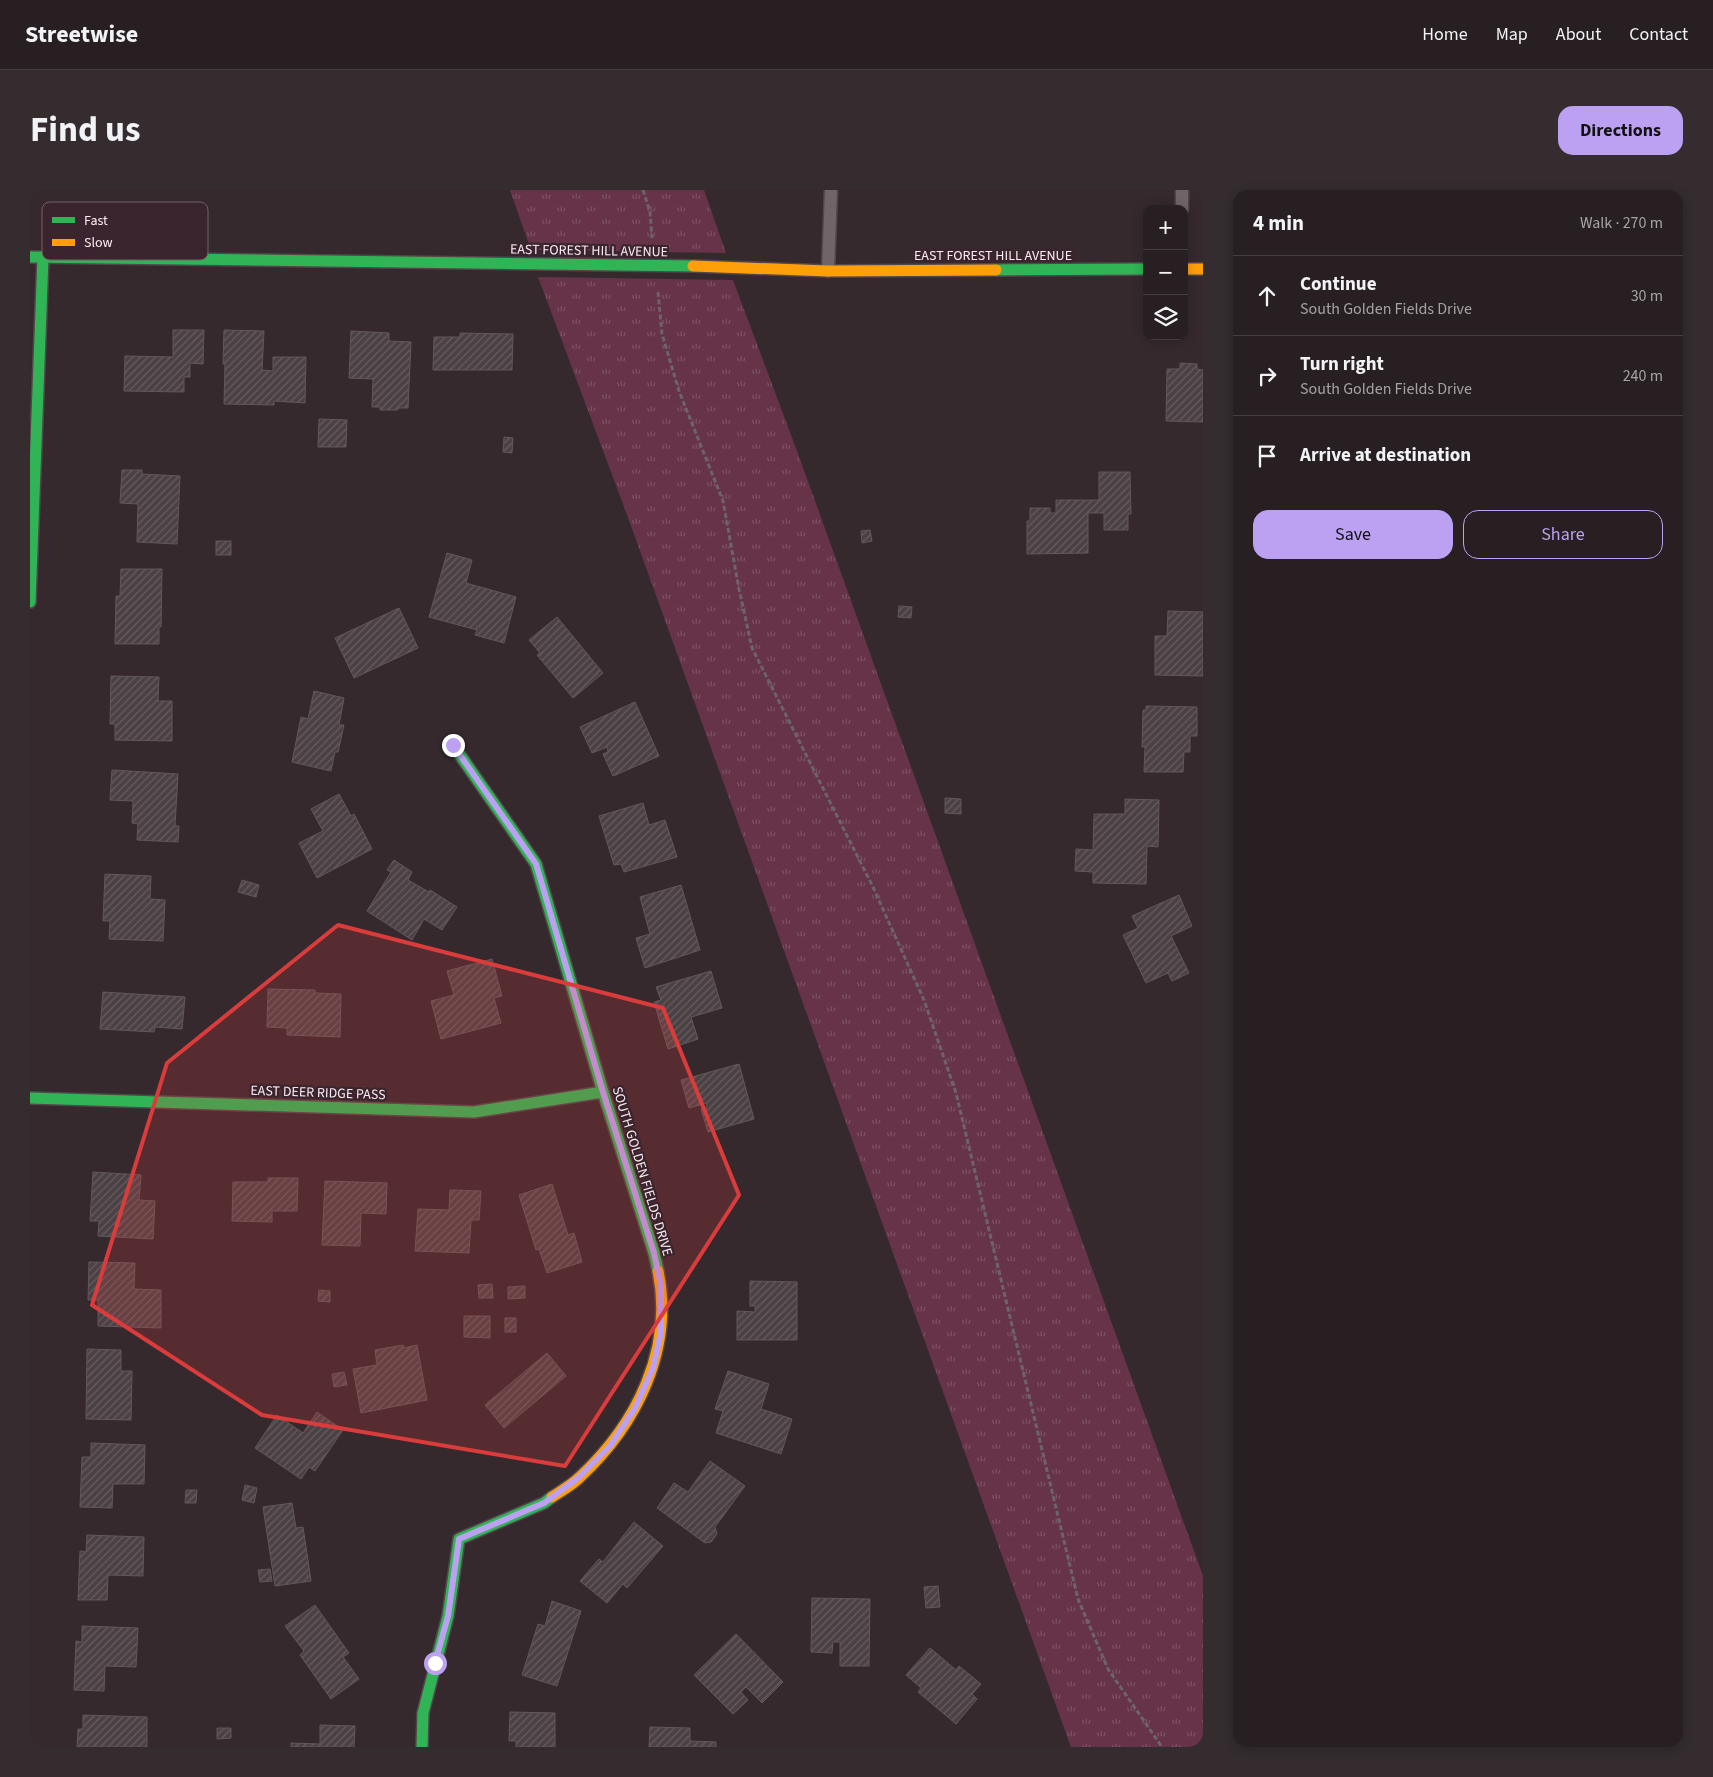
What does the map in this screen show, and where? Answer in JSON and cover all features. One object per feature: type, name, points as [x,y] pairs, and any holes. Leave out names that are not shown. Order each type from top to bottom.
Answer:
[{"type":"street","name":"EAST FOREST HILL AVENUE","points":[[208,259],[739,267],[828,271],[1143,269]]},
{"type":"street","points":[[30,602],[43,260]]},
{"type":"street","points":[[1188,269],[1203,269]]},
{"type":"street","name":"SOUTH GOLDEN FIELDS DRIVE","points":[[422,1747],[423,1713],[448,1616],[459,1539],[544,1503],[578,1478],[610,1446],[635,1408],[653,1368],[661,1332],[661,1286],[654,1253],[603,1092],[536,864],[453,745]]},
{"type":"street","name":"EAST DEER RIDGE PASS","points":[[30,1098],[474,1112],[603,1092]]},
{"type":"lane","points":[[828,271],[831,190]]},
{"type":"lane","points":[[1182,190],[1182,205]]},
{"type":"path","points":[[644,190],[650,212],[662,334],[680,391],[723,501],[752,648],[872,885],[924,1000],[956,1093],[1078,1599],[1108,1669],[1162,1747]]},
{"type":"highlighted area","points":[[338,925],[663,1008],[739,1195],[565,1466],[262,1415],[92,1305],[167,1063]]},
{"type":"green space","points":[[510,190],[704,190],[726,253],[531,250]]},
{"type":"green space","points":[[538,277],[733,280],[797,451],[1203,1576],[1203,1747],[1071,1747],[626,512]]},
{"type":"building","points":[[173,330],[204,330],[203,364],[190,363],[190,377],[184,377],[184,392],[124,391],[125,356],[173,357]]},
{"type":"building","points":[[224,330],[264,331],[262,370],[273,371],[273,357],[306,357],[305,403],[274,401],[274,405],[224,404]]},
{"type":"building","points":[[351,331],[389,333],[389,341],[411,342],[408,408],[380,410],[380,407],[372,407],[373,379],[349,378]]},
{"type":"building","points":[[460,333],[513,334],[512,370],[433,370],[434,337],[460,337]]},
{"type":"building","points":[[1180,363],[1197,364],[1197,369],[1203,370],[1203,422],[1166,421],[1167,369],[1180,369]]},
{"type":"building","points":[[319,419],[347,420],[346,447],[318,447]]},
{"type":"building","points":[[504,437],[513,438],[512,453],[503,452]]},
{"type":"building","points":[[122,470],[142,470],[142,474],[180,476],[177,544],[137,542],[138,504],[120,503]]},
{"type":"building","points":[[1099,472],[1130,472],[1131,514],[1128,514],[1128,530],[1104,530],[1104,513],[1088,513],[1088,553],[1027,554],[1027,521],[1030,521],[1030,508],[1050,508],[1050,513],[1056,513],[1056,500],[1099,500]]},
{"type":"building","points":[[870,530],[872,541],[862,543],[861,531]]},
{"type":"building","points":[[216,541],[231,541],[231,555],[216,555]]},
{"type":"building","points":[[447,553],[472,560],[466,583],[516,597],[504,643],[475,635],[477,630],[429,617]]},
{"type":"building","points":[[121,569],[162,569],[159,644],[115,644],[116,596],[120,596]]},
{"type":"building","points":[[899,606],[912,607],[911,618],[898,617]]},
{"type":"building","points":[[399,608],[418,648],[354,678],[335,638]]},
{"type":"building","points":[[1168,611],[1203,612],[1203,676],[1155,675],[1155,636],[1167,636]]},
{"type":"building","points":[[557,617],[603,673],[573,698],[537,655],[540,653],[529,640]]},
{"type":"building","points":[[111,676],[159,677],[158,701],[172,701],[172,741],[115,740],[115,724],[110,724]]},
{"type":"building","points":[[314,691],[344,698],[339,725],[344,725],[338,752],[335,752],[331,771],[292,762],[301,717],[308,719]]},
{"type":"building","points":[[635,702],[659,756],[613,776],[603,754],[608,752],[607,747],[592,753],[580,727]]},
{"type":"building","points":[[1146,706],[1197,707],[1197,736],[1190,736],[1190,752],[1184,752],[1183,772],[1144,772],[1145,747],[1142,747],[1143,710],[1146,710]]},
{"type":"building","points":[[112,770],[178,774],[175,826],[179,826],[178,842],[137,840],[138,824],[132,823],[133,801],[110,800]]},
{"type":"building","points":[[339,794],[351,816],[354,814],[372,849],[317,878],[299,843],[323,831],[311,809]]},
{"type":"building","points":[[945,798],[961,799],[961,814],[945,813]]},
{"type":"building","points":[[1125,799],[1159,800],[1158,847],[1147,846],[1146,884],[1093,883],[1093,872],[1075,871],[1076,849],[1093,850],[1094,814],[1125,814]]},
{"type":"building","points":[[643,803],[649,825],[665,820],[677,857],[624,872],[621,864],[614,865],[599,816]]},
{"type":"building","points":[[394,860],[412,872],[408,880],[429,892],[430,890],[457,907],[442,930],[424,919],[412,940],[367,911],[391,872],[387,870]]},
{"type":"building","points":[[105,874],[151,876],[150,899],[165,900],[163,941],[109,939],[110,921],[103,921]]},
{"type":"building","points":[[242,880],[259,885],[256,897],[238,892]]},
{"type":"building","points":[[681,885],[700,950],[645,968],[636,938],[650,934],[640,897]]},
{"type":"building","points":[[1179,895],[1192,926],[1171,936],[1189,973],[1172,981],[1168,973],[1146,983],[1123,935],[1138,928],[1132,916]]},
{"type":"building","points":[[492,959],[502,996],[494,998],[501,1023],[441,1039],[431,1001],[454,995],[447,971]]},
{"type":"building","points":[[711,971],[722,1008],[691,1017],[698,1039],[668,1049],[654,1002],[661,1000],[656,987]]},
{"type":"building","points":[[268,989],[315,990],[315,993],[341,994],[340,1037],[287,1035],[287,1028],[267,1027]]},
{"type":"building","points":[[103,992],[185,997],[182,1029],[155,1027],[154,1032],[100,1029]]},
{"type":"building","points":[[739,1064],[754,1119],[708,1132],[701,1109],[707,1107],[706,1103],[689,1108],[681,1080]]},
{"type":"building","points":[[93,1172],[141,1175],[139,1200],[155,1201],[153,1239],[98,1236],[99,1221],[90,1221]]},
{"type":"building","points":[[268,1178],[298,1178],[297,1211],[272,1211],[272,1222],[232,1221],[233,1182],[268,1182]]},
{"type":"building","points":[[325,1181],[387,1183],[386,1214],[361,1213],[360,1246],[322,1245]]},
{"type":"building","points":[[552,1184],[568,1235],[574,1233],[582,1262],[547,1273],[539,1249],[536,1250],[519,1195]]},
{"type":"building","points":[[450,1190],[481,1191],[479,1220],[471,1220],[469,1253],[415,1251],[418,1209],[449,1210]]},
{"type":"building","points":[[89,1262],[135,1263],[134,1289],[161,1290],[161,1328],[98,1326],[98,1300],[88,1300]]},
{"type":"building","points":[[750,1281],[797,1282],[797,1340],[737,1340],[737,1311],[755,1312],[755,1306],[750,1306]]},
{"type":"building","points":[[492,1284],[493,1298],[479,1298],[478,1285]]},
{"type":"building","points":[[525,1286],[525,1298],[508,1299],[508,1287]]},
{"type":"building","points":[[319,1290],[330,1291],[330,1302],[318,1301]]},
{"type":"building","points":[[464,1316],[490,1316],[490,1338],[464,1337]]},
{"type":"building","points":[[505,1318],[516,1318],[516,1332],[505,1332]]},
{"type":"building","points":[[403,1345],[404,1348],[417,1345],[427,1400],[361,1413],[353,1369],[377,1365],[375,1350]]},
{"type":"building","points":[[87,1349],[121,1350],[121,1371],[132,1371],[131,1420],[86,1419]]},
{"type":"building","points":[[547,1353],[566,1376],[504,1428],[485,1405]]},
{"type":"building","points":[[728,1371],[769,1384],[761,1409],[792,1419],[781,1454],[716,1433],[723,1411],[715,1409]]},
{"type":"building","points":[[344,1372],[347,1385],[334,1387],[332,1374]]},
{"type":"building","points":[[317,1412],[343,1430],[315,1471],[309,1467],[301,1479],[255,1448],[277,1415],[303,1433]]},
{"type":"building","points":[[91,1443],[145,1445],[144,1484],[113,1484],[112,1508],[80,1507],[82,1457],[91,1457]]},
{"type":"building","points":[[710,1461],[745,1486],[715,1527],[717,1534],[711,1542],[705,1543],[657,1508],[674,1483],[688,1492]]},
{"type":"building","points":[[245,1485],[257,1488],[254,1503],[242,1500]]},
{"type":"building","points":[[186,1490],[197,1490],[196,1503],[185,1503]]},
{"type":"building","points":[[292,1503],[296,1528],[303,1527],[311,1581],[275,1586],[263,1507]]},
{"type":"building","points":[[634,1522],[663,1546],[627,1588],[623,1584],[607,1603],[580,1581],[599,1559],[603,1562]]},
{"type":"building","points":[[87,1535],[144,1537],[143,1576],[108,1575],[107,1600],[78,1600],[80,1551],[86,1552]]},
{"type":"building","points":[[270,1569],[272,1581],[260,1582],[258,1570]]},
{"type":"building","points":[[938,1586],[940,1607],[926,1608],[924,1587]]},
{"type":"building","points":[[812,1598],[870,1599],[869,1666],[840,1666],[840,1642],[833,1642],[832,1653],[811,1652]]},
{"type":"building","points":[[552,1601],[581,1611],[557,1686],[522,1675],[538,1624],[545,1626]]},
{"type":"building","points":[[315,1605],[349,1653],[343,1657],[359,1679],[331,1699],[300,1655],[304,1651],[285,1626]]},
{"type":"building","points":[[82,1626],[138,1628],[136,1667],[105,1666],[104,1691],[74,1690],[76,1641],[82,1642]]},
{"type":"building","points":[[736,1634],[783,1682],[762,1703],[746,1687],[741,1692],[748,1700],[733,1714],[694,1675]]},
{"type":"building","points":[[930,1648],[956,1670],[959,1666],[981,1684],[972,1694],[977,1699],[956,1724],[918,1692],[921,1688],[906,1675]]},
{"type":"building","points":[[510,1712],[555,1713],[555,1747],[516,1747],[516,1741],[509,1741]]},
{"type":"building","points":[[83,1715],[147,1717],[147,1747],[77,1747],[78,1729],[83,1729]]},
{"type":"building","points":[[320,1725],[355,1726],[354,1747],[291,1747],[291,1743],[320,1744]]},
{"type":"building","points":[[650,1727],[690,1728],[690,1741],[716,1742],[716,1747],[649,1747]]},
{"type":"building","points":[[217,1728],[231,1728],[231,1738],[217,1739]]},
{"type":"traffic: fast","points":[[30,257],[42,257]]},
{"type":"traffic: fast","points":[[208,259],[693,266]]},
{"type":"traffic: fast","points":[[30,602],[43,260]]},
{"type":"traffic: fast","points":[[996,270],[1143,269]]},
{"type":"traffic: fast","points":[[453,745],[536,864],[658,1271]]},
{"type":"traffic: fast","points":[[30,1098],[474,1112],[603,1092]]},
{"type":"traffic: fast","points":[[422,1747],[423,1713],[448,1616],[459,1539],[544,1503],[552,1497]]},
{"type":"traffic: slow","points":[[693,266],[828,271],[996,270]]},
{"type":"traffic: slow","points":[[1188,269],[1203,269]]},
{"type":"traffic: slow","points":[[552,1497],[577,1480],[600,1456],[634,1409],[646,1383],[661,1329],[662,1300],[658,1271]]},
{"type":"route","points":[[435,1663],[448,1616],[459,1539],[544,1503],[578,1478],[610,1446],[635,1408],[653,1368],[661,1332],[661,1286],[654,1253],[603,1092],[536,864],[453,745]]}]
